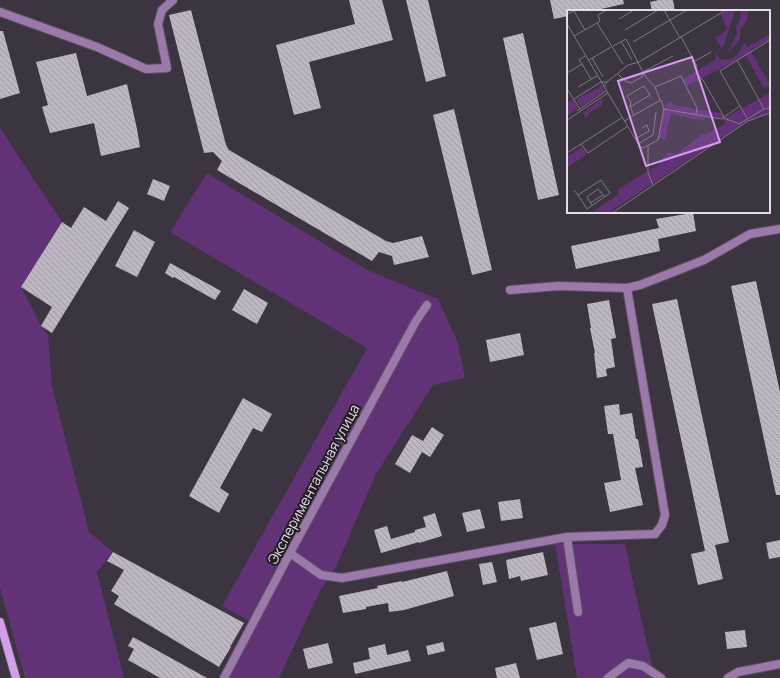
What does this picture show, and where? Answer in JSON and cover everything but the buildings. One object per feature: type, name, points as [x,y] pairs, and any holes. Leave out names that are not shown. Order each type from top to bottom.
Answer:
[{"type":"main road","points":[[0,622],[16,678]]},
{"type":"street","points":[[0,12],[98,47],[146,69],[167,68],[158,24],[162,10],[173,0]]},
{"type":"street","points":[[510,290],[558,286],[627,288],[640,285],[704,260],[750,234],[780,229]]},
{"type":"street","points":[[290,553],[320,575],[342,578],[567,537],[654,534],[662,525],[665,515],[627,288]]},
{"type":"street","name":"Экспериментальная улица","points":[[224,678],[416,321],[427,305]]},
{"type":"street","points":[[567,537],[578,612]]},
{"type":"street","points":[[608,678],[628,663],[643,666],[661,678]]},
{"type":"street","points":[[728,678],[780,664]]},
{"type":"shaded area","points":[[0,128],[62,222],[21,287],[41,326],[48,335],[52,386],[89,532],[113,552],[97,572],[124,678],[25,678],[0,588]]},
{"type":"shaded area","points":[[207,173],[367,270],[438,299],[458,343],[465,378],[433,385],[376,474],[336,567],[319,593],[279,678],[224,678],[253,623],[222,606],[367,348],[170,232]]},
{"type":"shaded area","points":[[555,544],[625,544],[655,678],[577,678]]}]
